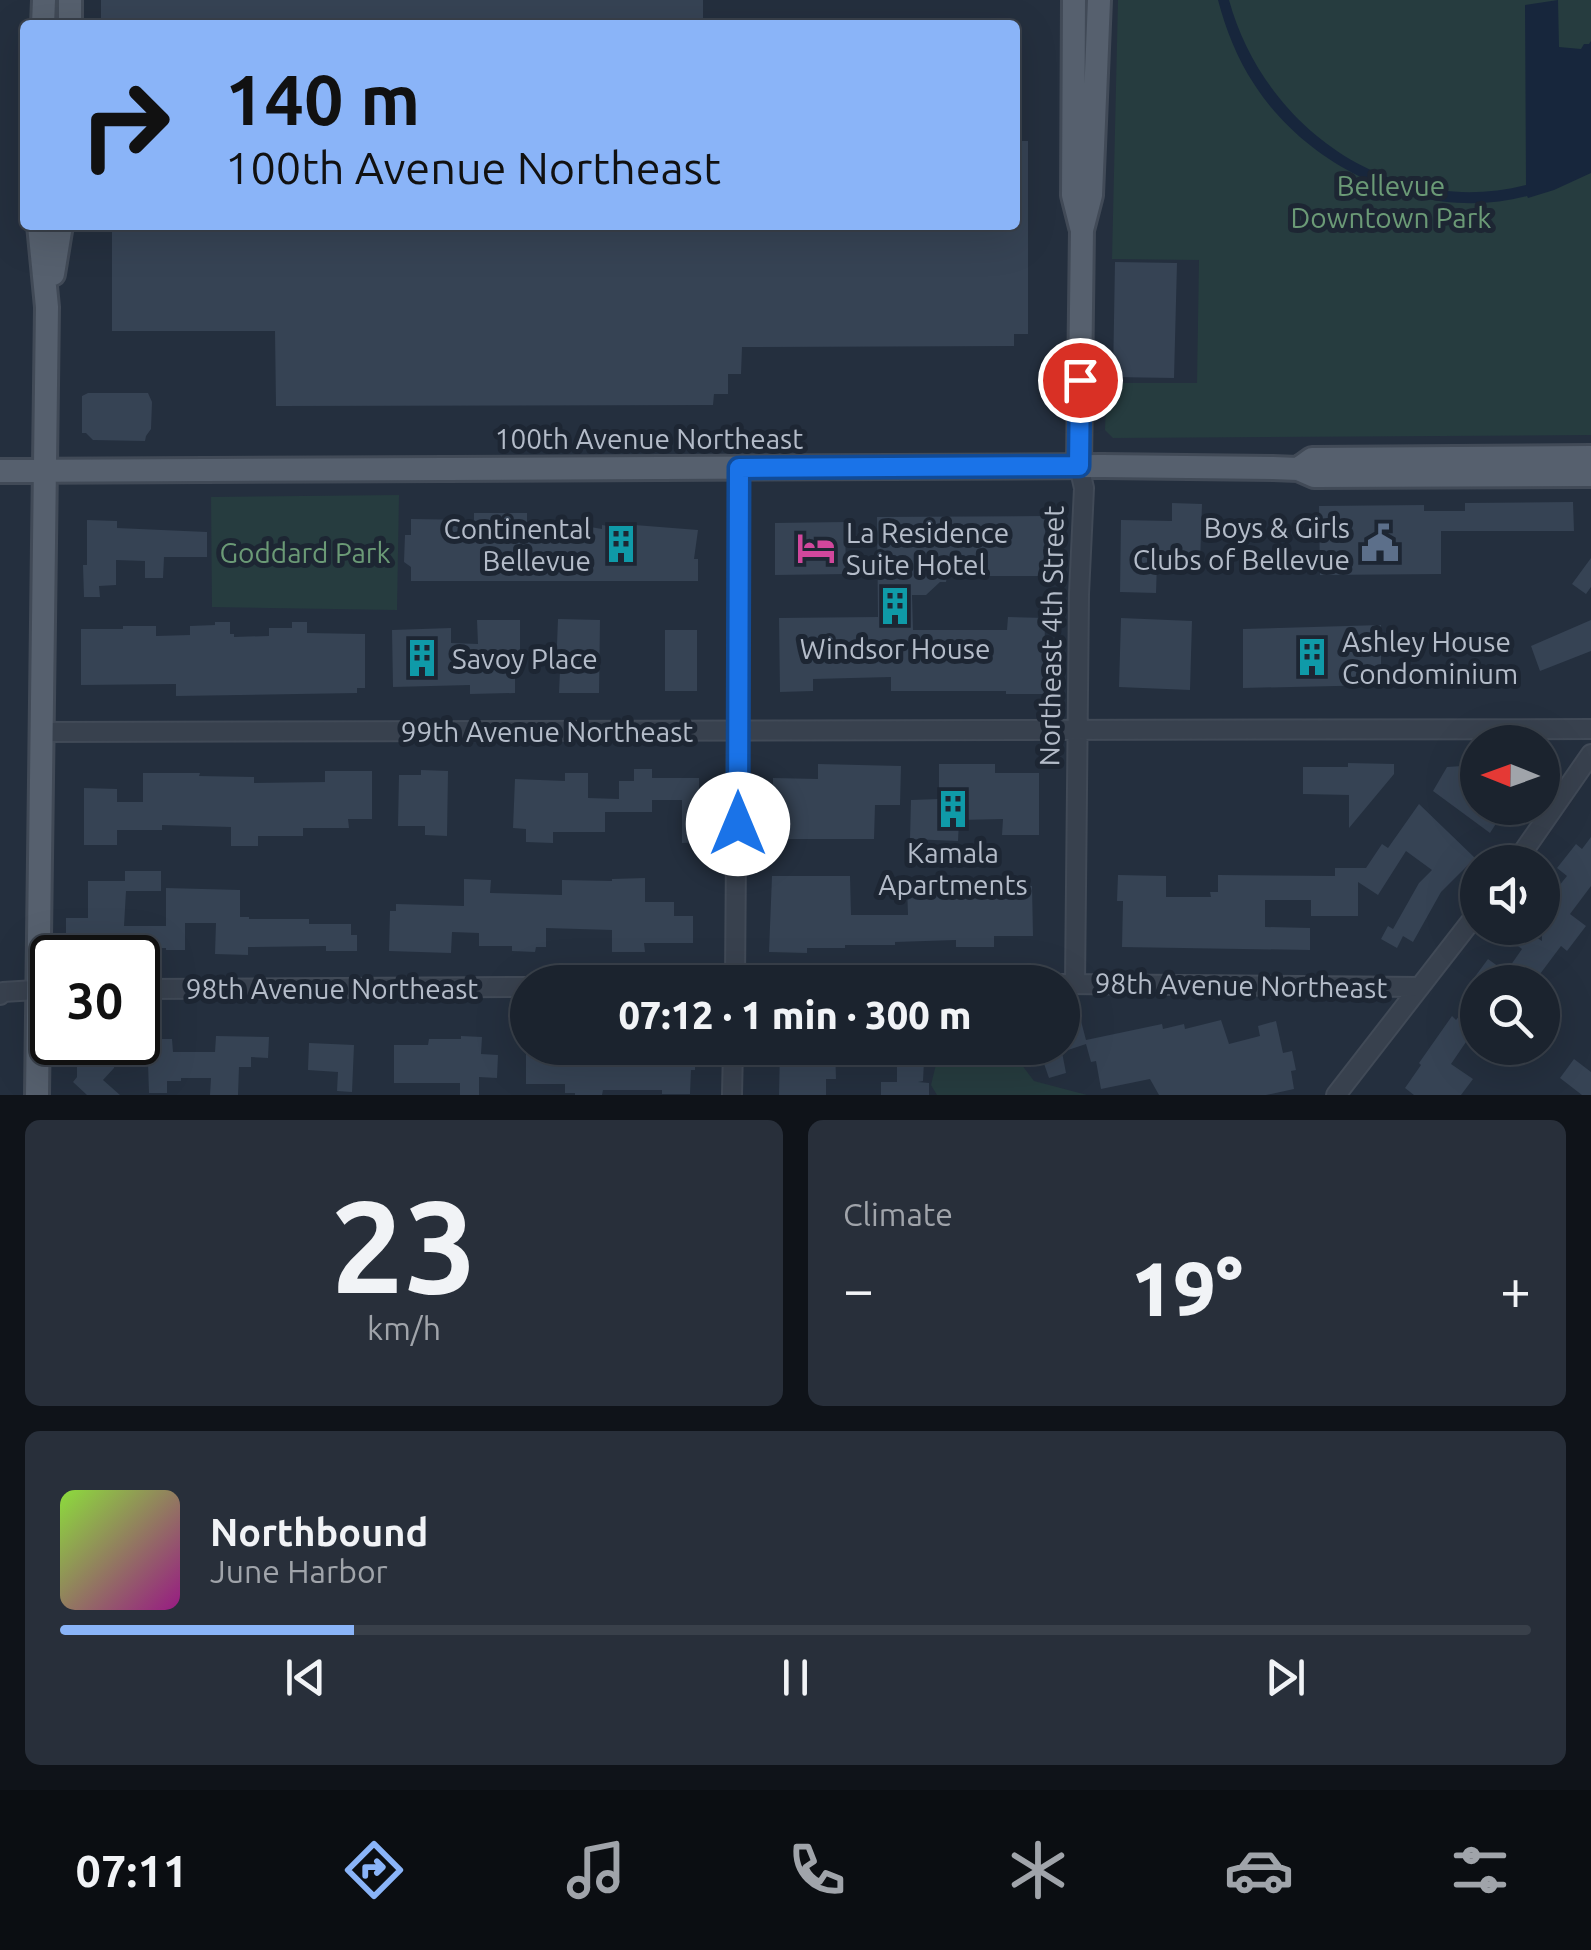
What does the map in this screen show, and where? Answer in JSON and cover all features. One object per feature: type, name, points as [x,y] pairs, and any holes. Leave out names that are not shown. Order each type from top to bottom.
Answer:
[{"type":"main road","name":"Northeast 4th Street","points":[[1074,0],[1073,195],[1082,230]]},
{"type":"main road","name":"Northeast 4th Street","points":[[1079,466],[1082,230],[1091,195],[1099,0]]},
{"type":"main road","points":[[39,230],[47,308],[42,732],[45,935]]},
{"type":"main road","points":[[47,308],[60,230]]},
{"type":"main road","name":"100th Avenue Northeast","points":[[1298,469],[1312,459],[1591,457]]},
{"type":"main road","name":"100th Avenue Northeast","points":[[0,471],[1079,466],[1298,469],[1314,476],[1591,475]]},
{"type":"main road","points":[[37,1095],[40,1065]]},
{"type":"street","name":"Northeast 4th Street","points":[[1070,965],[1078,730],[1078,594],[1084,524],[1084,488],[1079,466]]},
{"type":"street","points":[[735,965],[739,468]]},
{"type":"street","name":"99th Avenue Northeast","points":[[42,732],[1591,729]]},
{"type":"street","points":[[1528,845],[1591,754]]},
{"type":"street","points":[[1336,1095],[1460,935]]},
{"type":"street","name":"98th Avenue Northeast","points":[[1080,984],[1420,987]]},
{"type":"street","name":"98th Avenue Northeast","points":[[160,989],[510,987]]},
{"type":"street","points":[[1,992],[30,990]]},
{"type":"street","points":[[732,1095],[733,1065]]},
{"type":"green space","name":"Bellevue Downtown Park","points":[[1118,0],[1591,0],[1591,435],[1113,438],[1105,430],[1107,383],[1197,383],[1199,260],[1112,259]]},
{"type":"green space","name":"Goddard Park","points":[[399,495],[397,610],[212,607],[211,497]]},
{"type":"green space","points":[[936,1065],[1022,1065],[1034,1081],[1087,1095],[937,1095],[931,1085]]},
{"type":"water","points":[[1218,0],[1229,0],[1246,46],[1271,88],[1303,124],[1340,153],[1382,175],[1428,188],[1476,192],[1526,185],[1525,5],[1558,0],[1559,47],[1581,49],[1591,41],[1591,173],[1528,198],[1489,203],[1450,202],[1374,183],[1338,165],[1278,115],[1242,64]]},
{"type":"building","points":[[101,0],[703,0],[703,20],[101,20]]},
{"type":"building","points":[[1020,141],[1028,141],[1028,334],[1014,334],[1014,346],[742,347],[741,374],[728,374],[728,394],[714,394],[713,405],[276,406],[275,331],[112,331],[112,230],[1020,230]]},
{"type":"building","points":[[1115,262],[1177,263],[1174,378],[1113,377]]},
{"type":"building","points":[[148,393],[152,402],[151,429],[145,441],[93,440],[82,433],[82,396]]},
{"type":"building","name":"Boys & Girls Clubs of Bellevue","points":[[1573,502],[1574,531],[1441,531],[1441,574],[1320,575],[1319,506],[1424,505],[1424,511],[1465,511],[1465,503]]},
{"type":"building","points":[[1172,503],[1202,504],[1200,563],[1157,562],[1156,593],[1120,592],[1121,520],[1172,521]]},
{"type":"building","points":[[474,513],[527,513],[527,526],[573,524],[602,529],[602,525],[620,528],[622,524],[698,530],[694,559],[698,559],[698,581],[411,581],[411,567],[404,562],[405,535],[411,535],[411,519],[474,520]]},
{"type":"building","name":"Windsor House","points":[[1045,516],[1045,576],[947,576],[946,582],[940,582],[926,595],[912,595],[913,630],[1007,630],[1008,617],[1045,618],[1044,694],[891,691],[891,677],[813,679],[813,691],[780,692],[779,618],[878,617],[877,517]]},
{"type":"building","points":[[87,520],[117,521],[117,528],[207,532],[207,557],[164,557],[163,578],[145,578],[145,561],[116,560],[116,585],[99,586],[100,597],[84,597]]},
{"type":"building","name":"La Residence Suite Hotel","points":[[845,522],[846,574],[775,575],[775,523]]},
{"type":"building","points":[[1591,558],[1591,587],[1586,594],[1572,584]]},
{"type":"building","points":[[1121,618],[1192,621],[1190,690],[1119,687]]},
{"type":"building","points":[[558,619],[600,620],[599,693],[559,693]]},
{"type":"building","points":[[477,620],[520,620],[520,670],[515,670],[515,693],[470,694],[470,685],[393,687],[392,630],[451,628],[451,643],[478,644]]},
{"type":"building","points":[[1591,620],[1591,651],[1540,671],[1531,646]]},
{"type":"building","points":[[230,622],[230,634],[234,637],[269,636],[269,628],[292,628],[292,622],[307,622],[307,633],[365,634],[365,688],[357,688],[357,693],[176,696],[176,684],[81,685],[81,629],[156,626],[156,636],[190,635],[190,626]]},
{"type":"building","name":"Ashley House Condominium","points":[[1381,625],[1381,685],[1243,688],[1243,629]]},
{"type":"building","points":[[665,630],[697,630],[697,691],[665,691]]},
{"type":"building","points":[[1348,763],[1394,764],[1394,774],[1349,828],[1349,795],[1303,794],[1303,767],[1348,767]]},
{"type":"building","points":[[818,764],[901,766],[900,805],[875,805],[874,839],[772,839],[773,778],[818,779]]},
{"type":"building","name":"Kamala Apartments","points":[[939,764],[995,764],[995,773],[1039,773],[1039,835],[1002,835],[1003,819],[959,820],[958,841],[910,839],[911,800],[939,799]]},
{"type":"building","points":[[1460,766],[1460,811],[1433,791],[1447,767]]},
{"type":"building","points":[[634,769],[652,769],[652,778],[699,778],[699,827],[706,827],[706,842],[682,843],[682,800],[652,800],[652,812],[605,812],[605,832],[553,832],[553,843],[526,842],[526,829],[513,828],[515,779],[565,781],[565,773],[588,773],[588,798],[619,799],[619,781],[634,781]]},
{"type":"building","points":[[421,770],[448,771],[447,836],[425,835],[425,826],[398,826],[399,775],[421,775]]},
{"type":"building","points":[[325,771],[372,771],[372,819],[348,819],[349,828],[303,828],[303,836],[258,836],[258,846],[231,846],[231,827],[162,825],[162,830],[117,830],[117,845],[84,845],[84,788],[117,789],[117,802],[143,802],[143,773],[254,777],[254,783],[325,782]]},
{"type":"building","points":[[1419,804],[1462,845],[1460,873],[1441,892],[1413,942],[1403,936],[1397,948],[1381,939],[1388,926],[1393,929],[1419,883],[1432,870],[1406,851],[1378,895],[1358,882],[1358,916],[1311,916],[1311,900],[1265,900],[1265,927],[1310,928],[1310,950],[1122,947],[1123,901],[1117,901],[1118,875],[1166,876],[1166,897],[1211,897],[1210,892],[1218,892],[1218,875],[1335,876],[1335,868],[1366,868],[1382,844],[1388,848]]},
{"type":"building","points":[[1479,825],[1495,825],[1490,833]]},
{"type":"building","points":[[1591,837],[1591,886],[1570,914],[1586,926],[1567,951],[1561,946],[1547,965],[1511,965],[1522,949],[1516,945],[1560,945],[1560,885],[1567,876],[1560,870],[1560,864],[1576,844],[1582,849]]},
{"type":"building","points":[[125,871],[161,871],[161,891],[126,891],[124,926],[166,926],[166,888],[240,890],[240,917],[351,924],[351,935],[357,935],[357,951],[326,951],[326,946],[248,947],[248,955],[215,954],[216,923],[185,923],[185,950],[160,948],[160,935],[66,935],[66,918],[88,918],[88,881],[125,881]]},
{"type":"building","points":[[772,876],[850,876],[851,915],[908,915],[907,887],[1032,886],[1033,936],[994,936],[994,947],[956,947],[956,940],[807,948],[807,953],[769,952]]},
{"type":"building","points":[[645,878],[645,902],[674,902],[674,916],[693,916],[693,943],[644,943],[645,952],[612,952],[612,930],[546,928],[546,947],[536,947],[535,952],[512,951],[512,946],[479,946],[479,933],[452,932],[451,953],[389,951],[390,911],[396,911],[396,904],[464,906],[464,879],[491,880],[490,893],[562,895],[562,880]]},
{"type":"building","points":[[1460,1015],[1460,1051],[1451,1064],[1473,1079],[1461,1095],[1414,1095],[1405,1088],[1419,1063],[1452,1016],[1456,1020]]},
{"type":"building","points":[[1221,1020],[1229,1044],[1260,1036],[1258,1026],[1276,1021],[1283,1053],[1292,1051],[1294,1089],[1266,1095],[1159,1095],[1150,1079],[1101,1089],[1096,1061],[1091,1062],[1086,1044],[1080,1046],[1081,1021],[1086,1040],[1162,1024],[1163,1029],[1184,1024],[1185,1029]]},
{"type":"building","points":[[216,1036],[269,1037],[268,1058],[251,1057],[251,1067],[239,1067],[238,1095],[210,1095],[211,1078],[167,1081],[167,1093],[149,1093],[148,1065],[160,1065],[160,1039],[172,1039],[173,1052],[215,1052]]},
{"type":"building","points":[[482,1037],[481,1054],[498,1055],[497,1078],[479,1077],[479,1095],[460,1095],[460,1083],[394,1083],[394,1045],[428,1045],[429,1039]]},
{"type":"building","points":[[309,1043],[354,1045],[352,1092],[337,1091],[338,1072],[308,1070]]},
{"type":"building","points":[[1574,1059],[1591,1072],[1591,1095],[1582,1095],[1560,1078]]},
{"type":"building","points":[[77,1065],[114,1065],[103,1080],[120,1095],[87,1095],[73,1082]]},
{"type":"building","points":[[526,1065],[695,1065],[695,1070],[691,1070],[690,1094],[603,1090],[602,1095],[575,1095],[565,1093],[565,1084],[526,1084]]},
{"type":"building","points":[[780,1065],[836,1065],[836,1079],[826,1079],[826,1095],[779,1095]]},
{"type":"building","points":[[897,1065],[924,1065],[923,1081],[918,1082],[929,1083],[929,1095],[881,1095],[881,1082],[897,1082]]},
{"type":"building","points":[[1044,1065],[1064,1065],[1066,1073],[1049,1078]]},
{"type":"place","name":"Boys & Girls Clubs of Bellevue","points":[[1380,543]]},
{"type":"place","name":"Continental Bellevue","points":[[621,544]]},
{"type":"place","name":"La Residence Suite Hotel","points":[[816,548]]},
{"type":"place","name":"Windsor House","points":[[895,606]]},
{"type":"place","name":"Ashley House Condominium","points":[[1312,657]]},
{"type":"place","name":"Savoy Place","points":[[422,658]]},
{"type":"place","name":"Kamala Apartments","points":[[953,809]]},
{"type":"route","points":[[738,824],[739,468],[1079,466],[1080,380]]}]
